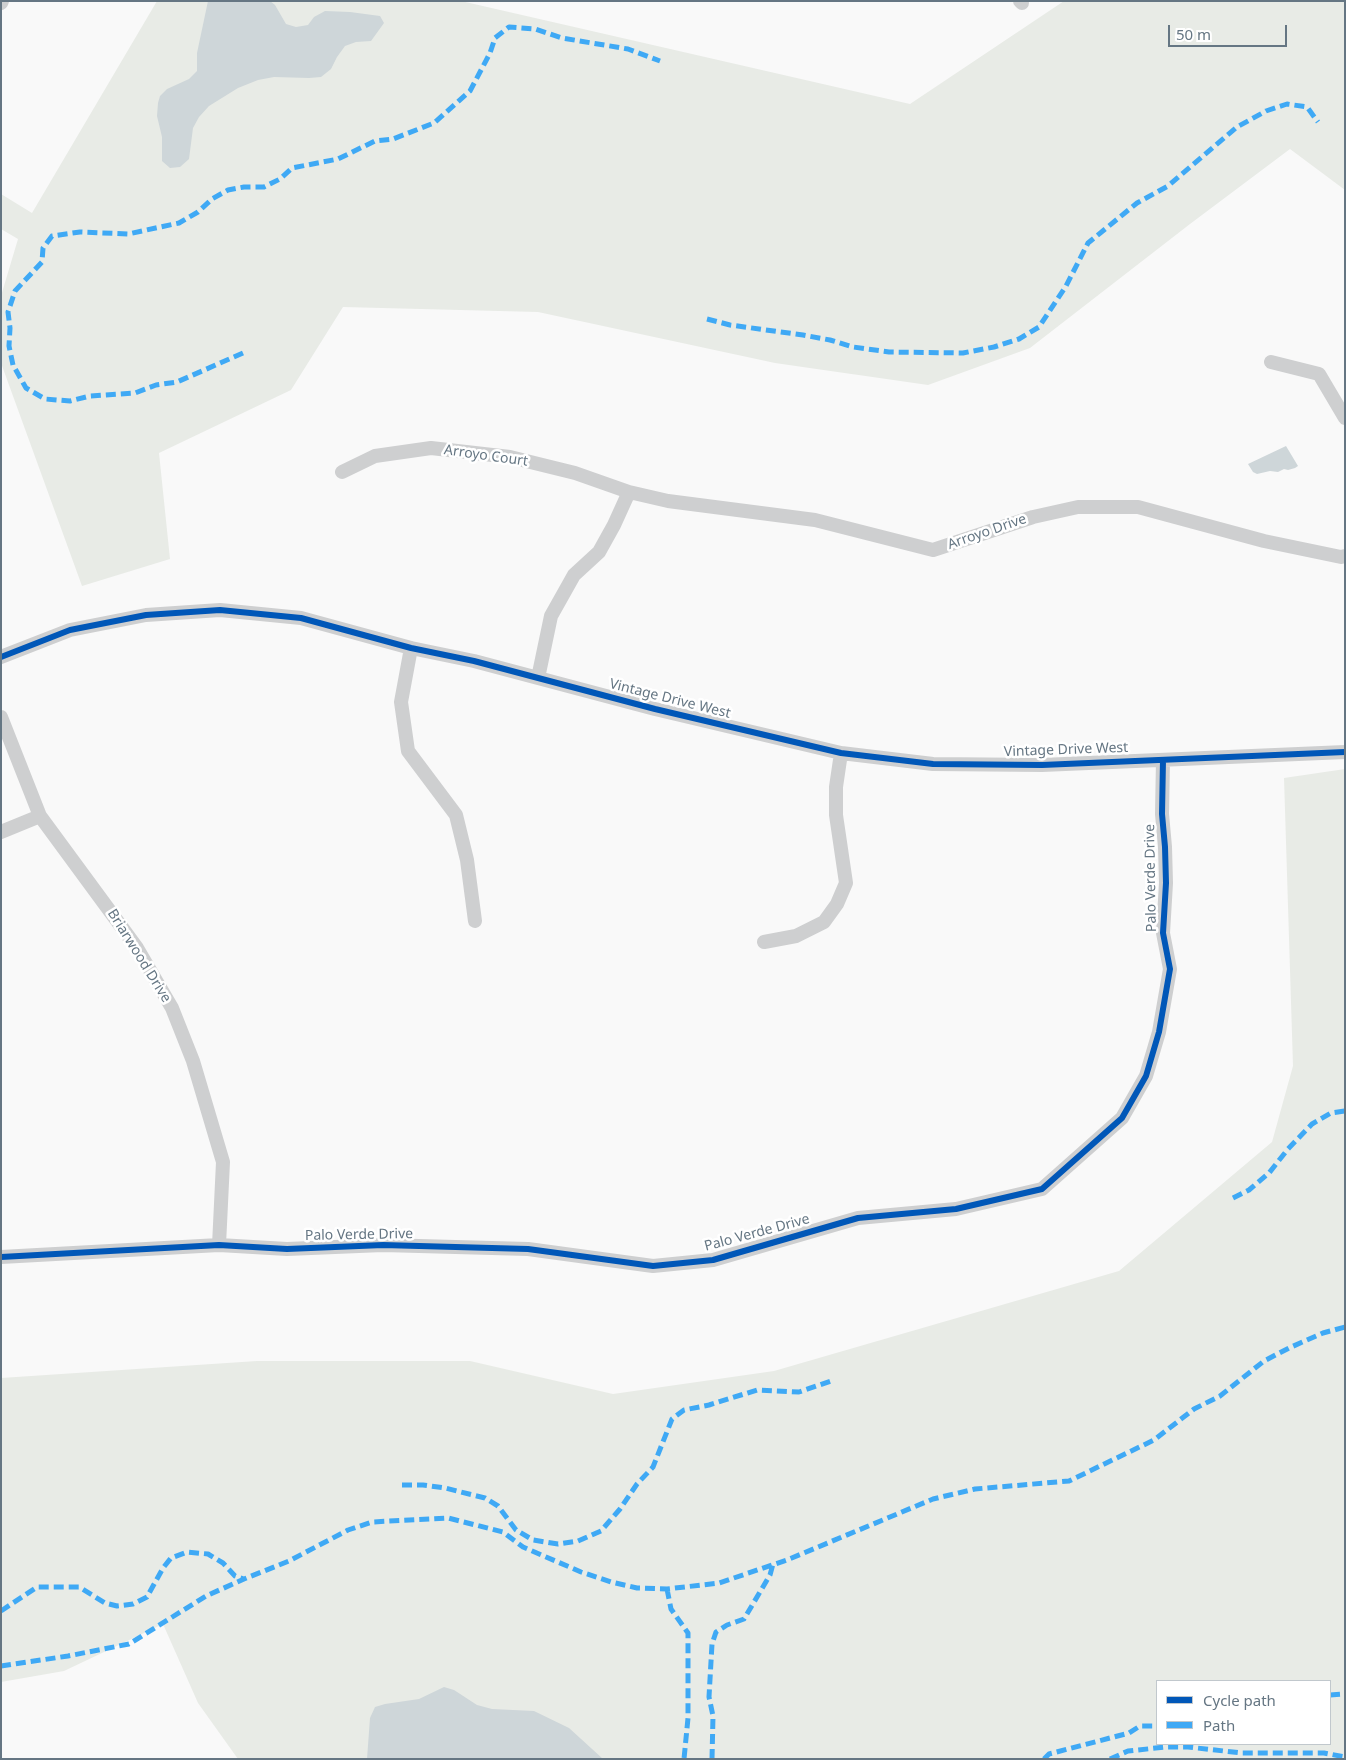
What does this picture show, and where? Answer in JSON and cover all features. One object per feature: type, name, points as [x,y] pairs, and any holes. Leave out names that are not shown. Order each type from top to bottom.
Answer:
[{"type":"street","points":[[1271,362],[1319,374],[1345,418]]},
{"type":"street","name":"Arroyo Court","points":[[342,472],[376,456],[432,448],[510,457],[575,473],[629,492]]},
{"type":"street","points":[[538,678],[551,616],[574,575],[599,552],[629,492]]},
{"type":"street","name":"Arroyo Drive","points":[[629,492],[668,501],[815,520],[932,550],[1033,517],[1078,507],[1138,507],[1264,541],[1342,557],[1345,556]]},
{"type":"street","name":"Vintage Drive West","points":[[1,657],[70,630],[146,614],[220,610],[301,618],[411,648],[474,661],[655,709],[841,753],[933,764],[1042,765],[1345,752]]},
{"type":"street","points":[[411,648],[401,702],[408,751],[456,815],[467,860],[475,921]]},
{"type":"street","name":"Briarwood Drive","points":[[1,717],[40,816],[137,948],[172,1008],[193,1061],[223,1162],[218,1245]]},
{"type":"street","points":[[764,942],[796,936],[824,922],[836,904],[846,882],[836,815],[836,787],[841,753]]},
{"type":"street","name":"Palo Verde Drive","points":[[1,1257],[218,1245],[287,1249],[383,1246],[528,1249],[653,1266],[713,1260],[858,1218],[956,1209],[1042,1189],[1122,1118],[1146,1076],[1160,1032],[1170,969],[1163,933],[1166,883],[1162,814],[1163,760]]},
{"type":"street","points":[[1,832],[40,816]]},
{"type":"shaded area","points":[[157,1],[461,1],[910,104],[1064,1],[1345,1],[1345,190],[1290,149],[1030,348],[928,385],[775,363],[538,312],[343,307],[291,390],[159,453],[170,559],[82,586],[1,363],[1,296],[18,239],[1,229],[1,194],[32,213]]},
{"type":"shaded area","points":[[208,1],[270,1],[275,5],[286,24],[296,27],[308,25],[314,17],[325,11],[380,16],[384,23],[371,41],[356,42],[345,46],[331,69],[321,77],[274,77],[258,80],[238,88],[209,106],[199,117],[193,128],[189,159],[180,167],[170,168],[162,161],[162,137],[157,116],[158,103],[160,96],[167,89],[189,79],[197,71],[197,53]]},
{"type":"shaded area","points":[[1286,446],[1298,466],[1295,468],[1257,474],[1253,472],[1248,464]]},
{"type":"shaded area","points":[[1345,769],[1345,1759],[238,1759],[198,1703],[163,1624],[64,1671],[1,1682],[1,1378],[257,1361],[470,1361],[613,1394],[774,1371],[1119,1271],[1272,1142],[1293,1066],[1284,778]]},
{"type":"shaded area","points":[[444,1687],[454,1690],[477,1705],[492,1709],[534,1711],[569,1728],[603,1759],[367,1759],[370,1718],[375,1707],[419,1699]]},
{"type":"marked path","points":[[243,353],[177,382],[156,385],[135,393],[90,396],[70,401],[45,399],[26,388],[13,365],[9,346],[10,328],[8,312],[15,291],[42,262],[43,248],[52,236],[80,232],[128,234],[179,223],[228,190],[244,187],[264,187],[280,179],[292,168],[338,159],[375,141],[393,139],[434,123],[470,91],[490,53],[495,38],[509,27],[535,29],[562,38],[628,49],[660,61]]},
{"type":"marked path","points":[[707,319],[730,325],[803,335],[853,347],[889,352],[963,353],[994,347],[1019,339],[1039,327],[1066,286],[1088,243],[1137,203],[1168,186],[1237,127],[1266,111],[1287,104],[1307,107],[1318,122]]},
{"type":"marked path","points":[[1233,1198],[1249,1190],[1269,1173],[1288,1149],[1312,1124],[1331,1113],[1345,1111]]},
{"type":"marked path","points":[[1,1666],[129,1644],[206,1596],[289,1561],[348,1530],[372,1522],[448,1518],[503,1532],[523,1547],[581,1572],[637,1588],[667,1589],[719,1583],[787,1560],[933,1499],[975,1489],[1069,1481],[1154,1440],[1194,1409],[1220,1396],[1264,1361],[1323,1333],[1345,1327]]},
{"type":"marked path","points":[[402,1485],[445,1488],[485,1498],[498,1506],[516,1530],[533,1540],[558,1544],[578,1541],[601,1531],[620,1509],[637,1484],[653,1467],[672,1419],[684,1410],[709,1405],[757,1390],[799,1392],[831,1381]]},
{"type":"marked path","points":[[1,1611],[37,1587],[79,1587],[105,1603],[117,1606],[133,1604],[147,1597],[163,1568],[171,1558],[187,1552],[208,1554],[223,1563],[235,1576],[244,1579]]},
{"type":"marked path","points":[[712,1759],[713,1716],[709,1697],[712,1644],[716,1632],[727,1625],[744,1619],[770,1575],[773,1564]]},
{"type":"marked path","points":[[667,1589],[671,1609],[688,1633],[688,1718],[684,1759]]},
{"type":"marked path","points":[[1331,1695],[1345,1694]]},
{"type":"marked path","points":[[1044,1759],[1049,1754],[1129,1733],[1140,1726],[1156,1726]]},
{"type":"marked path","points":[[1110,1759],[1128,1751],[1166,1747],[1188,1747],[1242,1753],[1324,1753],[1345,1757]]},
{"type":"cycle path","points":[[1,657],[70,630],[146,615],[220,610],[301,618],[411,648],[474,661],[655,709],[841,753],[933,764],[1042,765],[1345,752]]},
{"type":"cycle path","points":[[1,1257],[219,1245],[287,1249],[383,1245],[528,1249],[653,1266],[713,1260],[858,1218],[956,1209],[1042,1189],[1122,1118],[1146,1076],[1159,1032],[1170,969],[1163,933],[1166,883],[1162,814],[1163,760]]}]
